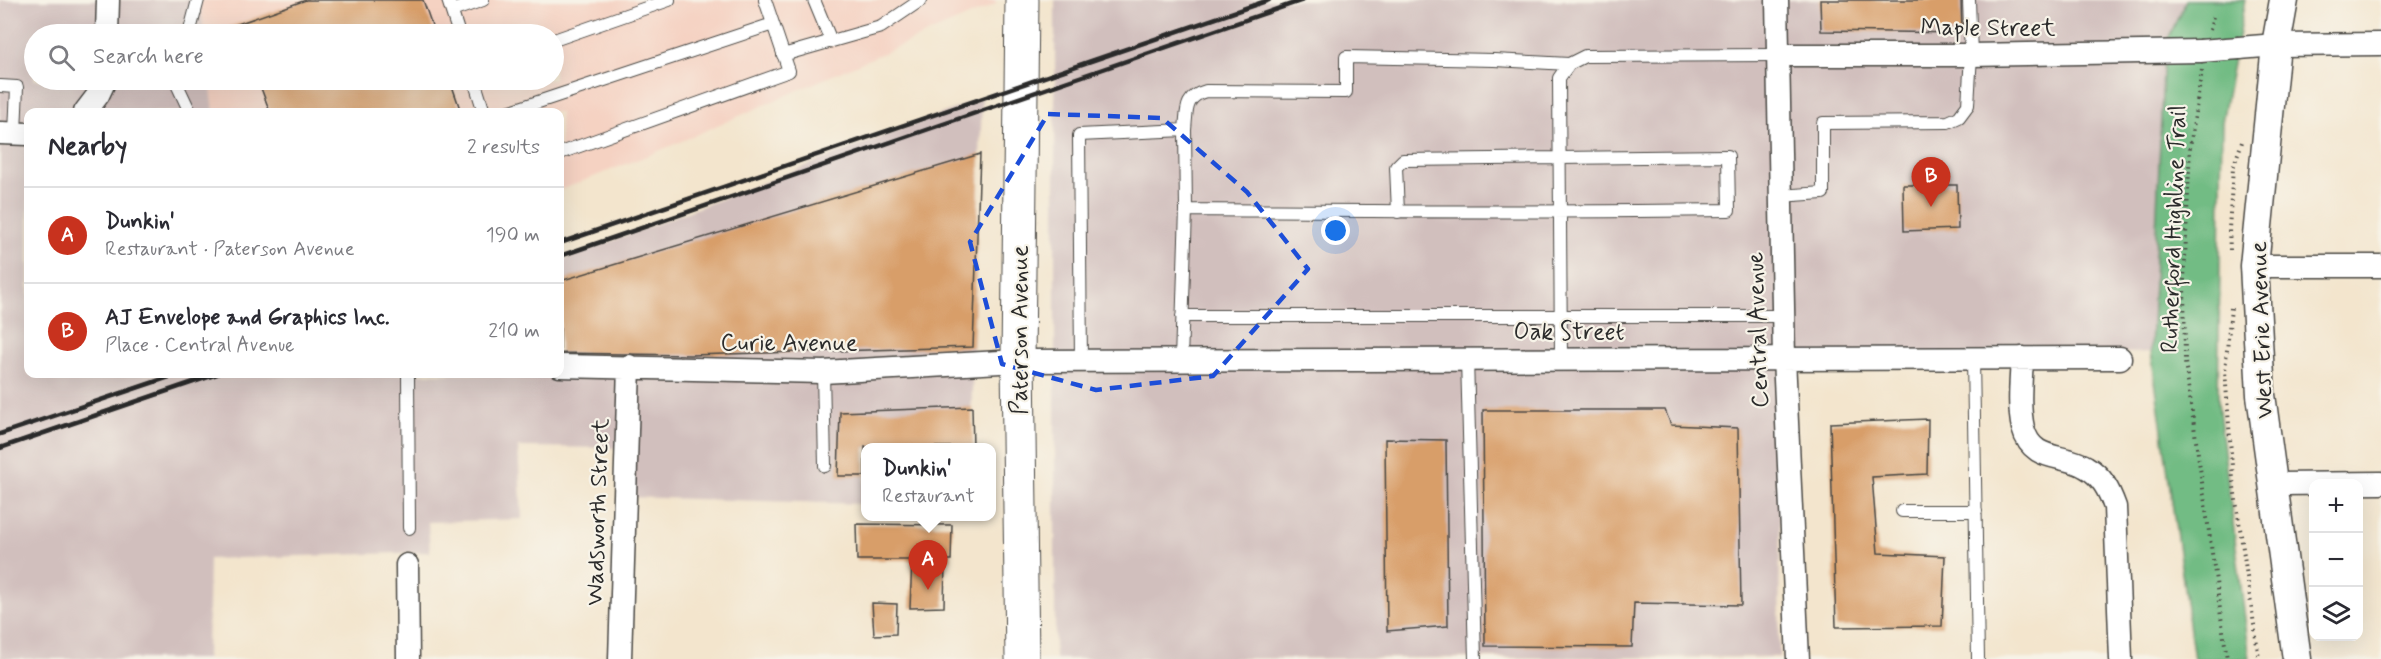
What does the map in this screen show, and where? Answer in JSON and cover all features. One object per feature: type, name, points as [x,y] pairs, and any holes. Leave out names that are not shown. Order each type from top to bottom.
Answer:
[{"type":"main road","name":"Paterson Avenue","points":[[1022,0],[1018,361],[1022,659]]},
{"type":"street","points":[[107,24],[108,0]]},
{"type":"street","name":"Central Avenue","points":[[1777,0],[1784,358],[1798,659]]},
{"type":"street","name":"West Erie Avenue","points":[[2284,0],[2276,45],[2254,266],[2261,396],[2297,659]]},
{"type":"street","name":"Maple Street","points":[[1777,55],[2161,53],[2276,45],[2381,44]]},
{"type":"street","points":[[88,108],[100,90]]},
{"type":"street","points":[[2254,266],[2381,266]]},
{"type":"street","points":[[2022,358],[2021,417],[2029,442],[2045,454],[2085,466],[2098,476],[2109,490],[2115,507],[2121,659]]},
{"type":"street","name":"Oak Street","points":[[1018,361],[2120,358]]},
{"type":"street","name":"Curie Avenue","points":[[564,366],[823,372],[1018,361]]},
{"type":"street","name":"Wadsworth Street","points":[[620,659],[629,366]]},
{"type":"street","points":[[2272,483],[2381,483]]},
{"type":"street","points":[[407,565],[408,659]]},
{"type":"lane","points":[[192,24],[198,0]]},
{"type":"lane","points":[[456,24],[450,6],[483,0]]},
{"type":"lane","points":[[564,37],[669,0]]},
{"type":"lane","points":[[564,152],[789,71],[765,0]]},
{"type":"lane","points":[[814,0],[831,41]]},
{"type":"lane","points":[[783,55],[881,27],[921,0]]},
{"type":"lane","points":[[1780,196],[1823,194],[1823,123],[1948,122],[1959,117],[1968,105],[1971,55],[1969,0]]},
{"type":"lane","points":[[520,108],[773,24]]},
{"type":"lane","points":[[1561,358],[1559,78],[1569,64],[1585,56],[1777,55]]},
{"type":"lane","points":[[1181,360],[1186,210],[1185,130],[1188,102],[1196,94],[1206,91],[1346,92],[1347,57],[1569,64]]},
{"type":"lane","points":[[0,86],[18,87],[14,133]]},
{"type":"lane","points":[[181,90],[188,108]]},
{"type":"lane","points":[[477,90],[483,108]]},
{"type":"lane","points":[[1081,362],[1079,135],[1185,130]]},
{"type":"lane","points":[[1186,210],[1398,212],[1560,213],[1729,210],[1728,156],[1403,160],[1396,167],[1398,212]]},
{"type":"lane","points":[[1182,316],[1783,316]]},
{"type":"lane","points":[[1467,358],[1475,659]]},
{"type":"lane","points":[[1973,358],[1978,659]]},
{"type":"lane","points":[[823,372],[825,466]]},
{"type":"lane","points":[[408,378],[409,528]]},
{"type":"lane","points":[[1902,511],[1976,511]]},
{"type":"path","name":"Rutherford Highline Trail","points":[[2213,16],[2204,51],[2190,147],[2184,280],[2185,362],[2227,659]]},
{"type":"highlighted area","points":[[1048,114],[1162,118],[1247,192],[1308,269],[1213,376],[1096,390],[1002,364],[970,242]]},
{"type":"shaded area","points":[[0,0],[200,0],[203,24],[24,24],[24,90],[211,90],[214,108],[24,108],[24,378],[564,378],[564,259],[982,98],[970,443],[861,443],[861,504],[627,497],[627,448],[518,447],[522,519],[428,522],[430,552],[209,559],[207,659],[0,659]]},
{"type":"shaded area","points":[[200,0],[996,0],[996,4],[654,153],[564,188],[564,108],[214,108],[211,90],[564,90],[564,24],[203,24]]},
{"type":"shaded area","points":[[1055,0],[2186,0],[2164,48],[2151,352],[1781,362],[1779,657],[1055,659]]},
{"type":"green space","points":[[2186,0],[2245,0],[2222,122],[2218,402],[2250,659],[2194,659],[2151,352],[2164,48]]},
{"type":"building","points":[[306,0],[423,0],[431,24],[238,24]]},
{"type":"building","points":[[1820,0],[1961,0],[1962,33],[1821,31]]},
{"type":"building","points":[[262,90],[453,90],[460,108],[268,108]]},
{"type":"building","points":[[980,154],[973,347],[690,355],[564,353],[564,280]]},
{"type":"building","points":[[1903,185],[1957,185],[1958,229],[1904,231]]},
{"type":"building","points":[[972,407],[973,443],[861,443],[861,476],[838,476],[840,412]]},
{"type":"building","points":[[1483,410],[1665,410],[1671,425],[1738,428],[1741,605],[1634,603],[1632,647],[1485,646]]},
{"type":"building","points":[[1928,419],[1927,474],[1872,477],[1878,553],[1945,556],[1942,626],[1836,627],[1830,423]]},
{"type":"building","points":[[1385,439],[1446,440],[1448,626],[1387,631]]},
{"type":"building","points":[[856,524],[952,525],[951,560],[945,560],[944,607],[910,608],[912,560],[857,560]]},
{"type":"building","points":[[872,603],[897,604],[896,634],[874,635]]},
{"type":"railway","points":[[564,242],[1269,0]]},
{"type":"railway","points":[[564,255],[1303,0]]},
{"type":"railway","points":[[0,434],[166,378]]},
{"type":"railway","points":[[0,448],[205,378]]},
{"type":"place","name":"AJ Envelope and Graphics Inc.","points":[[1931,207]]},
{"type":"place","name":"Dunkin'","points":[[928,590]]}]
